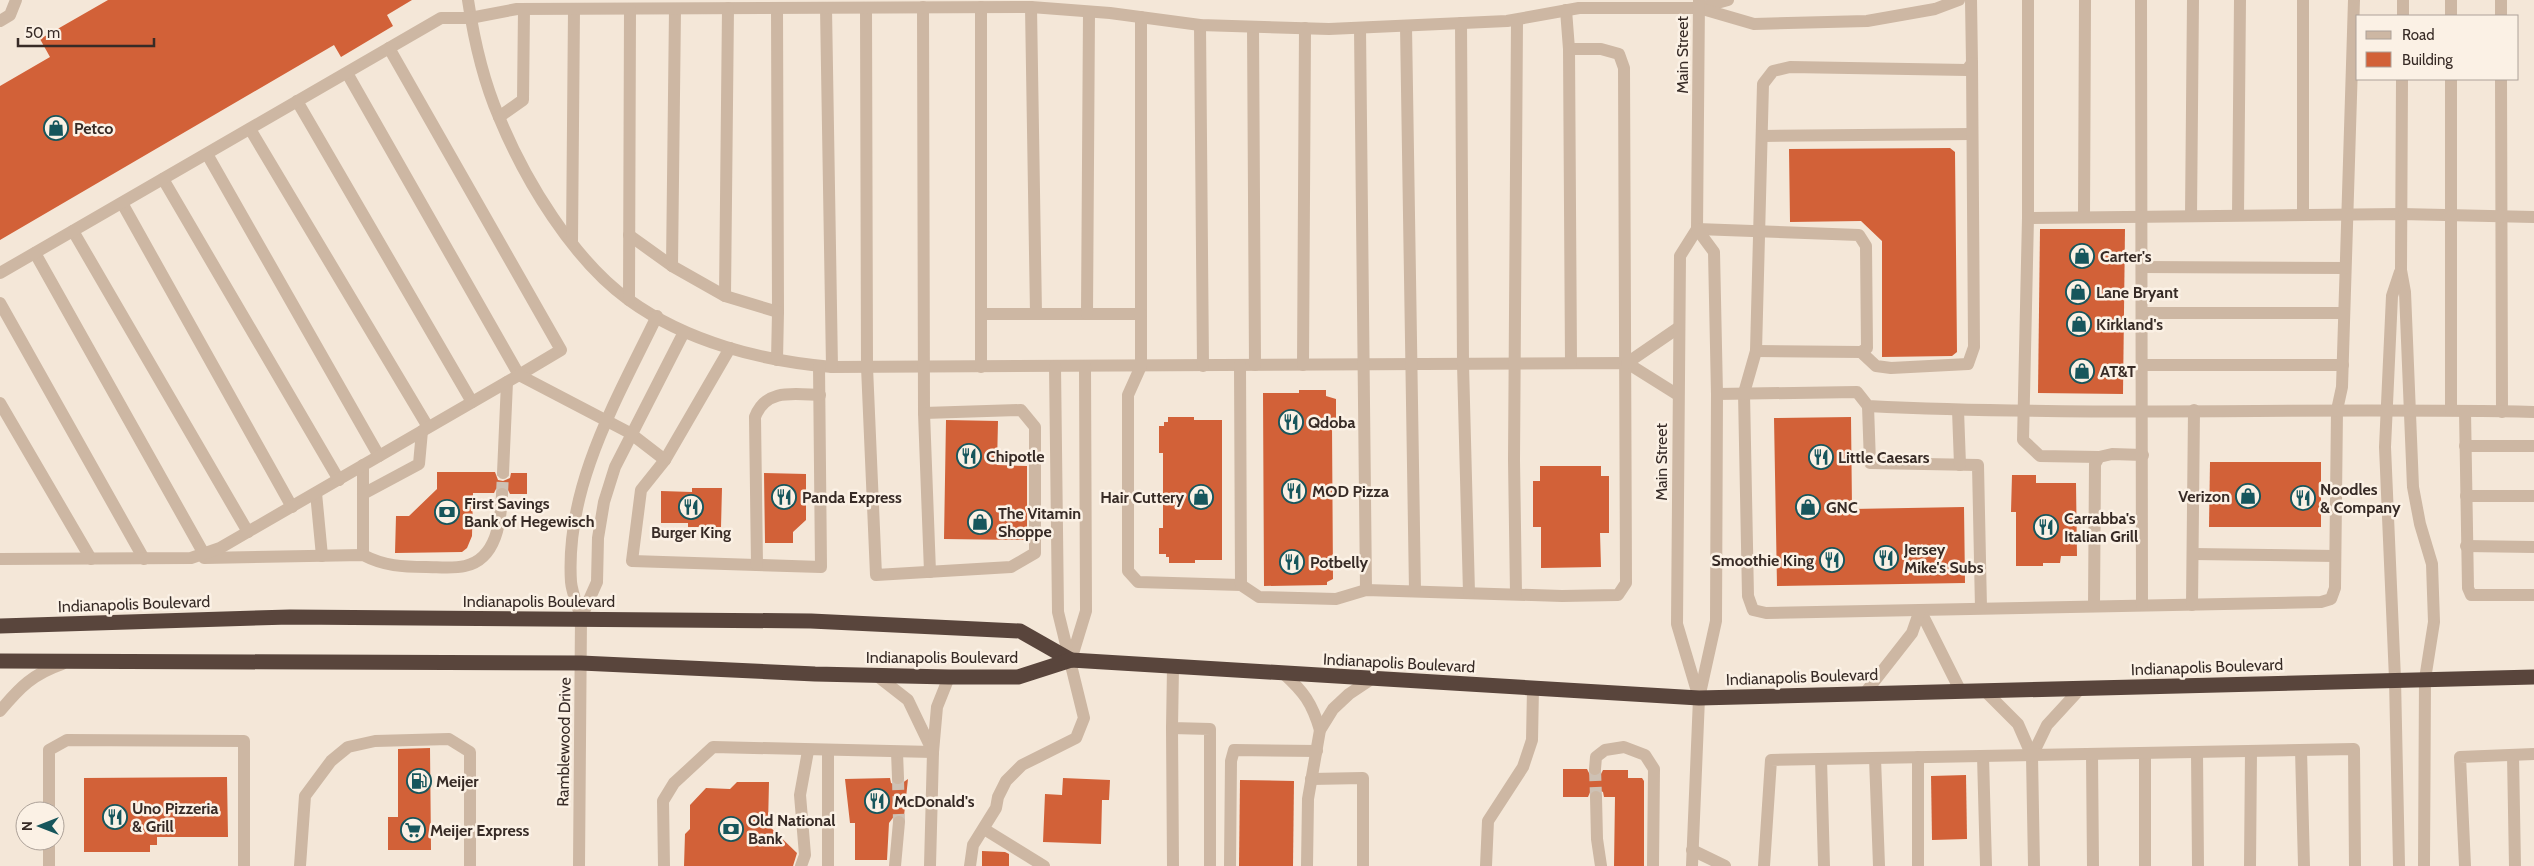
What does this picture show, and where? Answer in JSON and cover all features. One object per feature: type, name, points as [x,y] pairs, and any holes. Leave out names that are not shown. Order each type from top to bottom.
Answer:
[{"type":"highway","name":"Indianapolis Boulevard","points":[[0,626],[290,617],[812,621],[1020,631],[1071,660]]},
{"type":"highway","name":"Indianapolis Boulevard","points":[[0,661],[581,663],[876,675],[1018,677],[1071,660],[1699,698],[2534,677]]},
{"type":"street","points":[[0,21],[10,15],[16,0]]},
{"type":"street","points":[[468,0],[480,62],[499,117],[528,174],[572,242],[590,264],[629,300],[684,332],[730,348],[777,360],[826,367],[1627,363],[1678,396]]},
{"type":"street","points":[[0,273],[441,18],[470,18],[524,9],[1031,7],[1141,17],[1200,25],[1360,28],[1517,20],[1579,8],[1625,4],[1699,4],[1728,0]]},
{"type":"street","points":[[1699,4],[1754,24],[1867,21],[1935,9],[1959,0]]},
{"type":"street","points":[[1861,352],[1876,366],[1891,368],[1968,364],[1974,347],[1971,0]]},
{"type":"street","points":[[2028,0],[2028,218],[2022,410],[2023,440],[2040,456],[2099,458],[2112,454],[2143,455]]},
{"type":"street","points":[[2084,217],[2085,0]]},
{"type":"street","points":[[2141,0],[2142,606]]},
{"type":"street","points":[[2191,216],[2193,0]]},
{"type":"street","points":[[2238,215],[2240,0]]},
{"type":"street","points":[[2303,0],[2303,215]]},
{"type":"street","points":[[1972,63],[1967,70],[1790,66],[1773,71],[1763,84],[1756,351],[1744,393],[1748,596],[1753,610],[1766,613],[2142,606],[2321,602],[2331,599],[2335,588],[2337,410],[2342,387],[2343,365],[2346,214],[2354,0]]},
{"type":"street","points":[[2403,0],[2403,15]]},
{"type":"street","points":[[2451,0],[2451,15]]},
{"type":"street","points":[[2501,0],[2501,15]]},
{"type":"street","name":"Main Street","points":[[1699,4],[1697,229],[1680,256],[1677,624],[1699,698]]},
{"type":"street","points":[[980,7],[982,367]]},
{"type":"street","points":[[1031,7],[1036,314]]},
{"type":"street","points":[[725,296],[728,8]]},
{"type":"street","points":[[777,8],[777,360]]},
{"type":"street","points":[[730,348],[665,460],[641,490],[632,561],[822,567],[820,396],[826,367],[826,8]]},
{"type":"street","points":[[866,8],[867,367],[876,575],[1011,567],[1035,553],[1035,427],[1021,410],[924,412]]},
{"type":"street","points":[[922,8],[924,412],[930,572]]},
{"type":"street","points":[[499,117],[523,100],[524,9]]},
{"type":"street","points":[[572,242],[574,9]]},
{"type":"street","points":[[629,300],[630,9]]},
{"type":"street","points":[[672,266],[675,9]]},
{"type":"street","points":[[1566,10],[1569,50],[1571,363]]},
{"type":"street","points":[[1087,314],[1089,12]]},
{"type":"street","points":[[1141,17],[1141,366],[1128,396],[1128,571],[1138,582],[1241,585],[1259,597],[1336,599],[1366,590],[1618,595],[1626,583],[1627,363],[1624,68],[1619,54],[1602,50],[1569,50]]},
{"type":"street","points":[[1516,594],[1514,460],[1517,20]]},
{"type":"street","points":[[1461,23],[1463,364],[1468,593]]},
{"type":"street","points":[[1200,25],[1203,366]]},
{"type":"street","points":[[1406,26],[1415,591]]},
{"type":"street","points":[[1253,27],[1255,365]]},
{"type":"street","points":[[1304,365],[1305,28]]},
{"type":"street","points":[[1360,28],[1366,590]]},
{"type":"street","points":[[198,556],[220,548],[561,350],[389,48]]},
{"type":"street","points":[[346,73],[519,375],[630,433],[665,460]]},
{"type":"street","points":[[2402,80],[2400,270],[2405,292],[2412,409],[2413,487],[2420,524],[2432,564],[2434,622],[2424,679],[2424,866]]},
{"type":"street","points":[[2451,80],[2451,410]]},
{"type":"street","points":[[2502,80],[2502,412]]},
{"type":"street","points":[[297,101],[472,402]]},
{"type":"street","points":[[250,129],[425,429],[419,464],[363,494]]},
{"type":"street","points":[[1762,136],[1972,134]]},
{"type":"street","points":[[207,154],[379,456]]},
{"type":"street","points":[[163,179],[339,480]]},
{"type":"street","points":[[122,203],[292,507]]},
{"type":"street","points":[[2028,218],[2346,214],[2534,218]]},
{"type":"street","points":[[1697,229],[1859,235],[1866,246],[1867,348],[1861,352],[1756,351]]},
{"type":"street","name":"Main Street","points":[[1692,866],[1699,698],[1716,621],[1717,394],[1714,252],[1697,229]]},
{"type":"street","points":[[73,231],[248,532]]},
{"type":"street","points":[[629,235],[672,266],[725,296],[778,312]]},
{"type":"street","points":[[34,253],[198,556]]},
{"type":"street","points":[[2142,267],[2345,268]]},
{"type":"street","points":[[2399,866],[2395,679],[2385,448],[2392,296],[2400,270]]},
{"type":"street","points":[[0,303],[144,558]]},
{"type":"street","points":[[2142,313],[2344,313]]},
{"type":"street","points":[[982,314],[1141,314]]},
{"type":"street","points":[[581,618],[571,583],[573,535],[580,494],[591,459],[607,421],[657,316]]},
{"type":"street","points":[[1627,363],[1678,328]]},
{"type":"street","points":[[581,618],[597,582],[598,538],[604,502],[615,467],[630,433],[684,332]]},
{"type":"street","points":[[1240,365],[1241,585]]},
{"type":"street","points":[[2143,365],[2343,365]]},
{"type":"street","points":[[970,866],[973,845],[996,808],[998,797],[1006,781],[1022,765],[1076,738],[1084,718],[1058,612],[1056,366]]},
{"type":"street","points":[[1071,660],[1086,610],[1085,366]]},
{"type":"street","points":[[503,472],[507,382]]},
{"type":"street","points":[[1717,394],[1857,392],[1868,406],[1870,463],[1978,465],[1980,608]]},
{"type":"street","points":[[756,565],[755,417],[760,405],[770,398],[786,394],[820,396]]},
{"type":"street","points":[[0,403],[91,559]]},
{"type":"street","points":[[1868,406],[1958,410],[2412,409],[2534,412]]},
{"type":"street","points":[[1958,410],[1960,464]]},
{"type":"street","points":[[2192,605],[2194,410]]},
{"type":"street","points":[[2465,411],[2468,588],[2471,594],[2534,595]]},
{"type":"street","points":[[2465,446],[2534,446]]},
{"type":"street","points":[[2094,606],[2095,464],[2099,458]]},
{"type":"street","points":[[363,465],[363,555]]},
{"type":"street","points":[[316,493],[322,556]]},
{"type":"street","points":[[0,559],[363,555],[380,564],[413,567],[465,566],[481,559],[494,541],[501,515],[502,494]]},
{"type":"street","points":[[2466,496],[2534,496]]},
{"type":"street","points":[[2466,546],[2534,547]]},
{"type":"street","points":[[2193,554],[2335,556]]},
{"type":"street","points":[[1920,610],[1960,690]]},
{"type":"street","points":[[1866,693],[1912,633],[1920,610]]},
{"type":"street","name":"Ramblewood Drive","points":[[579,866],[581,618]]},
{"type":"street","points":[[0,711],[18,688],[41,671],[70,661]]},
{"type":"street","points":[[1173,667],[1173,866]]},
{"type":"street","points":[[1283,673],[1300,688],[1312,706],[1320,730]]},
{"type":"street","points":[[876,675],[908,700],[933,752]]},
{"type":"street","points":[[930,866],[933,752],[937,707],[949,677]]},
{"type":"street","points":[[1307,866],[1308,799],[1320,730],[1333,709],[1349,694],[1373,678]]},
{"type":"street","points":[[1486,866],[1488,822],[1522,767],[1532,740],[1533,688]]},
{"type":"street","points":[[2032,756],[2047,725],[2081,688]]},
{"type":"street","points":[[1985,691],[2018,724],[2032,756],[2034,866]]},
{"type":"street","points":[[1172,728],[1210,729],[1210,866]]},
{"type":"street","points":[[300,866],[305,796],[331,761],[348,747],[375,741],[449,739],[470,752],[470,866]]},
{"type":"street","points":[[49,801],[49,750],[67,740],[244,741],[244,866]]},
{"type":"street","points":[[664,866],[663,801],[674,783],[713,747],[933,752]]},
{"type":"street","points":[[1595,770],[1596,757],[1605,750],[1624,747],[1646,755],[1654,769],[1653,866]]},
{"type":"street","points":[[1764,866],[1770,760],[2354,749],[2355,866]]},
{"type":"street","points":[[801,866],[805,854],[800,796],[808,750]]},
{"type":"street","points":[[1230,866],[1231,761],[1234,750],[1317,750]]},
{"type":"street","points":[[2301,750],[2304,866]]},
{"type":"street","points":[[828,751],[828,866]]},
{"type":"street","points":[[2250,866],[2251,751]]},
{"type":"street","points":[[897,752],[898,778]]},
{"type":"street","points":[[2197,752],[2198,866]]},
{"type":"street","points":[[2092,754],[2093,866]]},
{"type":"street","points":[[2145,754],[2145,866]]},
{"type":"street","points":[[2464,866],[2460,757],[2534,754]]},
{"type":"street","points":[[2513,755],[2515,866]]},
{"type":"street","points":[[1983,756],[1986,866]]},
{"type":"street","points":[[1918,757],[1918,866]]},
{"type":"street","points":[[1875,758],[1879,866]]},
{"type":"street","points":[[1821,759],[1824,866]]},
{"type":"street","points":[[1311,779],[1363,778],[1363,866]]},
{"type":"street","points":[[1596,797],[1597,839],[1601,866]]},
{"type":"street","points":[[895,866],[899,822]]},
{"type":"street","points":[[984,829],[1044,866]]},
{"type":"street","points":[[1692,850],[1725,866]]},
{"type":"street","points":[[49,851],[49,866]]},
{"type":"building","points":[[108,0],[412,0],[387,15],[393,26],[341,57],[334,45],[0,240],[0,86],[50,57],[40,39]]},
{"type":"building","points":[[1950,148],[1955,152],[1957,352],[1952,356],[1882,357],[1882,241],[1861,221],[1790,222],[1789,149]]},
{"type":"building","points":[[2040,229],[2125,229],[2123,394],[2038,393]]},
{"type":"building","points":[[1299,390],[1326,390],[1326,396],[1336,399],[1336,426],[1332,426],[1333,579],[1327,582],[1327,585],[1264,586],[1263,393],[1299,393]]},
{"type":"building","points":[[1168,417],[1194,417],[1194,420],[1222,420],[1222,560],[1195,560],[1195,563],[1169,563],[1169,557],[1166,557],[1166,554],[1159,554],[1159,528],[1163,528],[1163,453],[1159,453],[1159,426],[1164,426],[1164,422],[1168,422]]},
{"type":"building","points":[[1851,417],[1852,509],[1964,507],[1965,583],[1777,586],[1774,418]]},
{"type":"building","points":[[946,420],[998,421],[997,465],[1027,466],[1027,540],[944,539]]},
{"type":"building","points":[[2210,462],[2321,462],[2321,527],[2209,527]]},
{"type":"building","points":[[1540,466],[1601,466],[1601,476],[1609,476],[1609,533],[1600,533],[1601,567],[1541,568],[1541,527],[1533,527],[1533,481],[1540,481]]},
{"type":"building","name":"First Savings Bank of Hegewisch","points":[[437,472],[495,472],[498,480],[503,481],[510,478],[511,473],[527,473],[527,494],[510,494],[507,488],[502,486],[496,489],[494,493],[473,493],[472,536],[467,548],[462,552],[395,553],[396,516],[409,516],[437,489]]},
{"type":"building","name":"Panda Express","points":[[764,473],[806,474],[806,520],[793,532],[793,543],[765,543]]},
{"type":"building","name":"Carrabba's Italian Grill","points":[[2012,475],[2036,475],[2036,483],[2076,483],[2077,556],[2061,556],[2060,563],[2043,563],[2043,566],[2016,566],[2016,512],[2011,512]]},
{"type":"building","name":"Burger King","points":[[692,488],[722,488],[721,527],[688,527],[688,523],[661,523],[661,491],[692,492]]},
{"type":"building","points":[[430,748],[431,850],[388,850],[388,817],[398,817],[398,749]]},
{"type":"building","points":[[1563,769],[1587,769],[1590,775],[1595,777],[1601,774],[1603,770],[1628,770],[1628,778],[1642,778],[1644,781],[1644,866],[1614,866],[1615,797],[1604,797],[1603,792],[1596,789],[1591,790],[1588,797],[1563,797]]},
{"type":"building","points":[[1966,775],[1967,839],[1932,840],[1931,776]]},
{"type":"building","points":[[227,777],[228,837],[157,837],[157,845],[150,845],[150,852],[84,852],[84,778]]},
{"type":"building","name":"McDonald's","points":[[890,778],[891,783],[898,786],[908,779],[904,816],[895,815],[889,823],[887,860],[855,860],[855,823],[850,823],[845,779]]},
{"type":"building","points":[[1063,778],[1110,780],[1109,800],[1102,800],[1101,844],[1043,842],[1045,794],[1062,795]]},
{"type":"building","points":[[1240,780],[1294,781],[1293,866],[1239,866]]},
{"type":"building","name":"Old National Bank","points":[[737,782],[769,782],[768,825],[797,853],[793,866],[684,866],[685,834],[690,829],[690,805],[706,788],[730,789]]},
{"type":"building","points":[[982,851],[1005,852],[1009,854],[1009,866],[982,866]]},
{"type":"tunnel","points":[[502,494],[503,473]]},
{"type":"tunnel","points":[[1595,769],[1596,797]]},
{"type":"tunnel","points":[[898,778],[899,822]]},
{"type":"place","name":"Petco","points":[[56,128]]},
{"type":"place","name":"Carter's","points":[[2082,256]]},
{"type":"place","name":"Lane Bryant","points":[[2078,292]]},
{"type":"place","name":"Kirkland's","points":[[2079,324]]},
{"type":"place","name":"AT&T","points":[[2082,371]]},
{"type":"place","name":"Qdoba","points":[[1291,422]]},
{"type":"place","name":"Chipotle","points":[[969,456]]},
{"type":"place","name":"Little Caesars","points":[[1821,457]]},
{"type":"place","name":"MOD Pizza","points":[[1294,491]]},
{"type":"place","name":"Verizon","points":[[2248,496]]},
{"type":"place","name":"Panda Express","points":[[784,497]]},
{"type":"place","name":"Hair Cuttery","points":[[1201,497]]},
{"type":"place","name":"Noodles & Company","points":[[2303,498]]},
{"type":"place","name":"Burger King","points":[[691,507]]},
{"type":"place","name":"GNC","points":[[1808,507]]},
{"type":"place","name":"First Savings Bank of Hegewisch","points":[[447,512]]},
{"type":"place","name":"The Vitamin Shoppe","points":[[980,522]]},
{"type":"place","name":"Carrabba's Italian Grill","points":[[2046,527]]},
{"type":"place","name":"Jersey Mike's Subs","points":[[1886,558]]},
{"type":"place","name":"Smoothie King","points":[[1832,560]]},
{"type":"place","name":"Potbelly","points":[[1292,562]]},
{"type":"place","name":"Meijer","points":[[419,781]]},
{"type":"place","name":"McDonald's","points":[[877,801]]},
{"type":"place","name":"Uno Pizzeria & Grill","points":[[115,817]]},
{"type":"place","name":"Old National Bank","points":[[731,829]]},
{"type":"place","name":"Meijer Express","points":[[413,830]]}]
